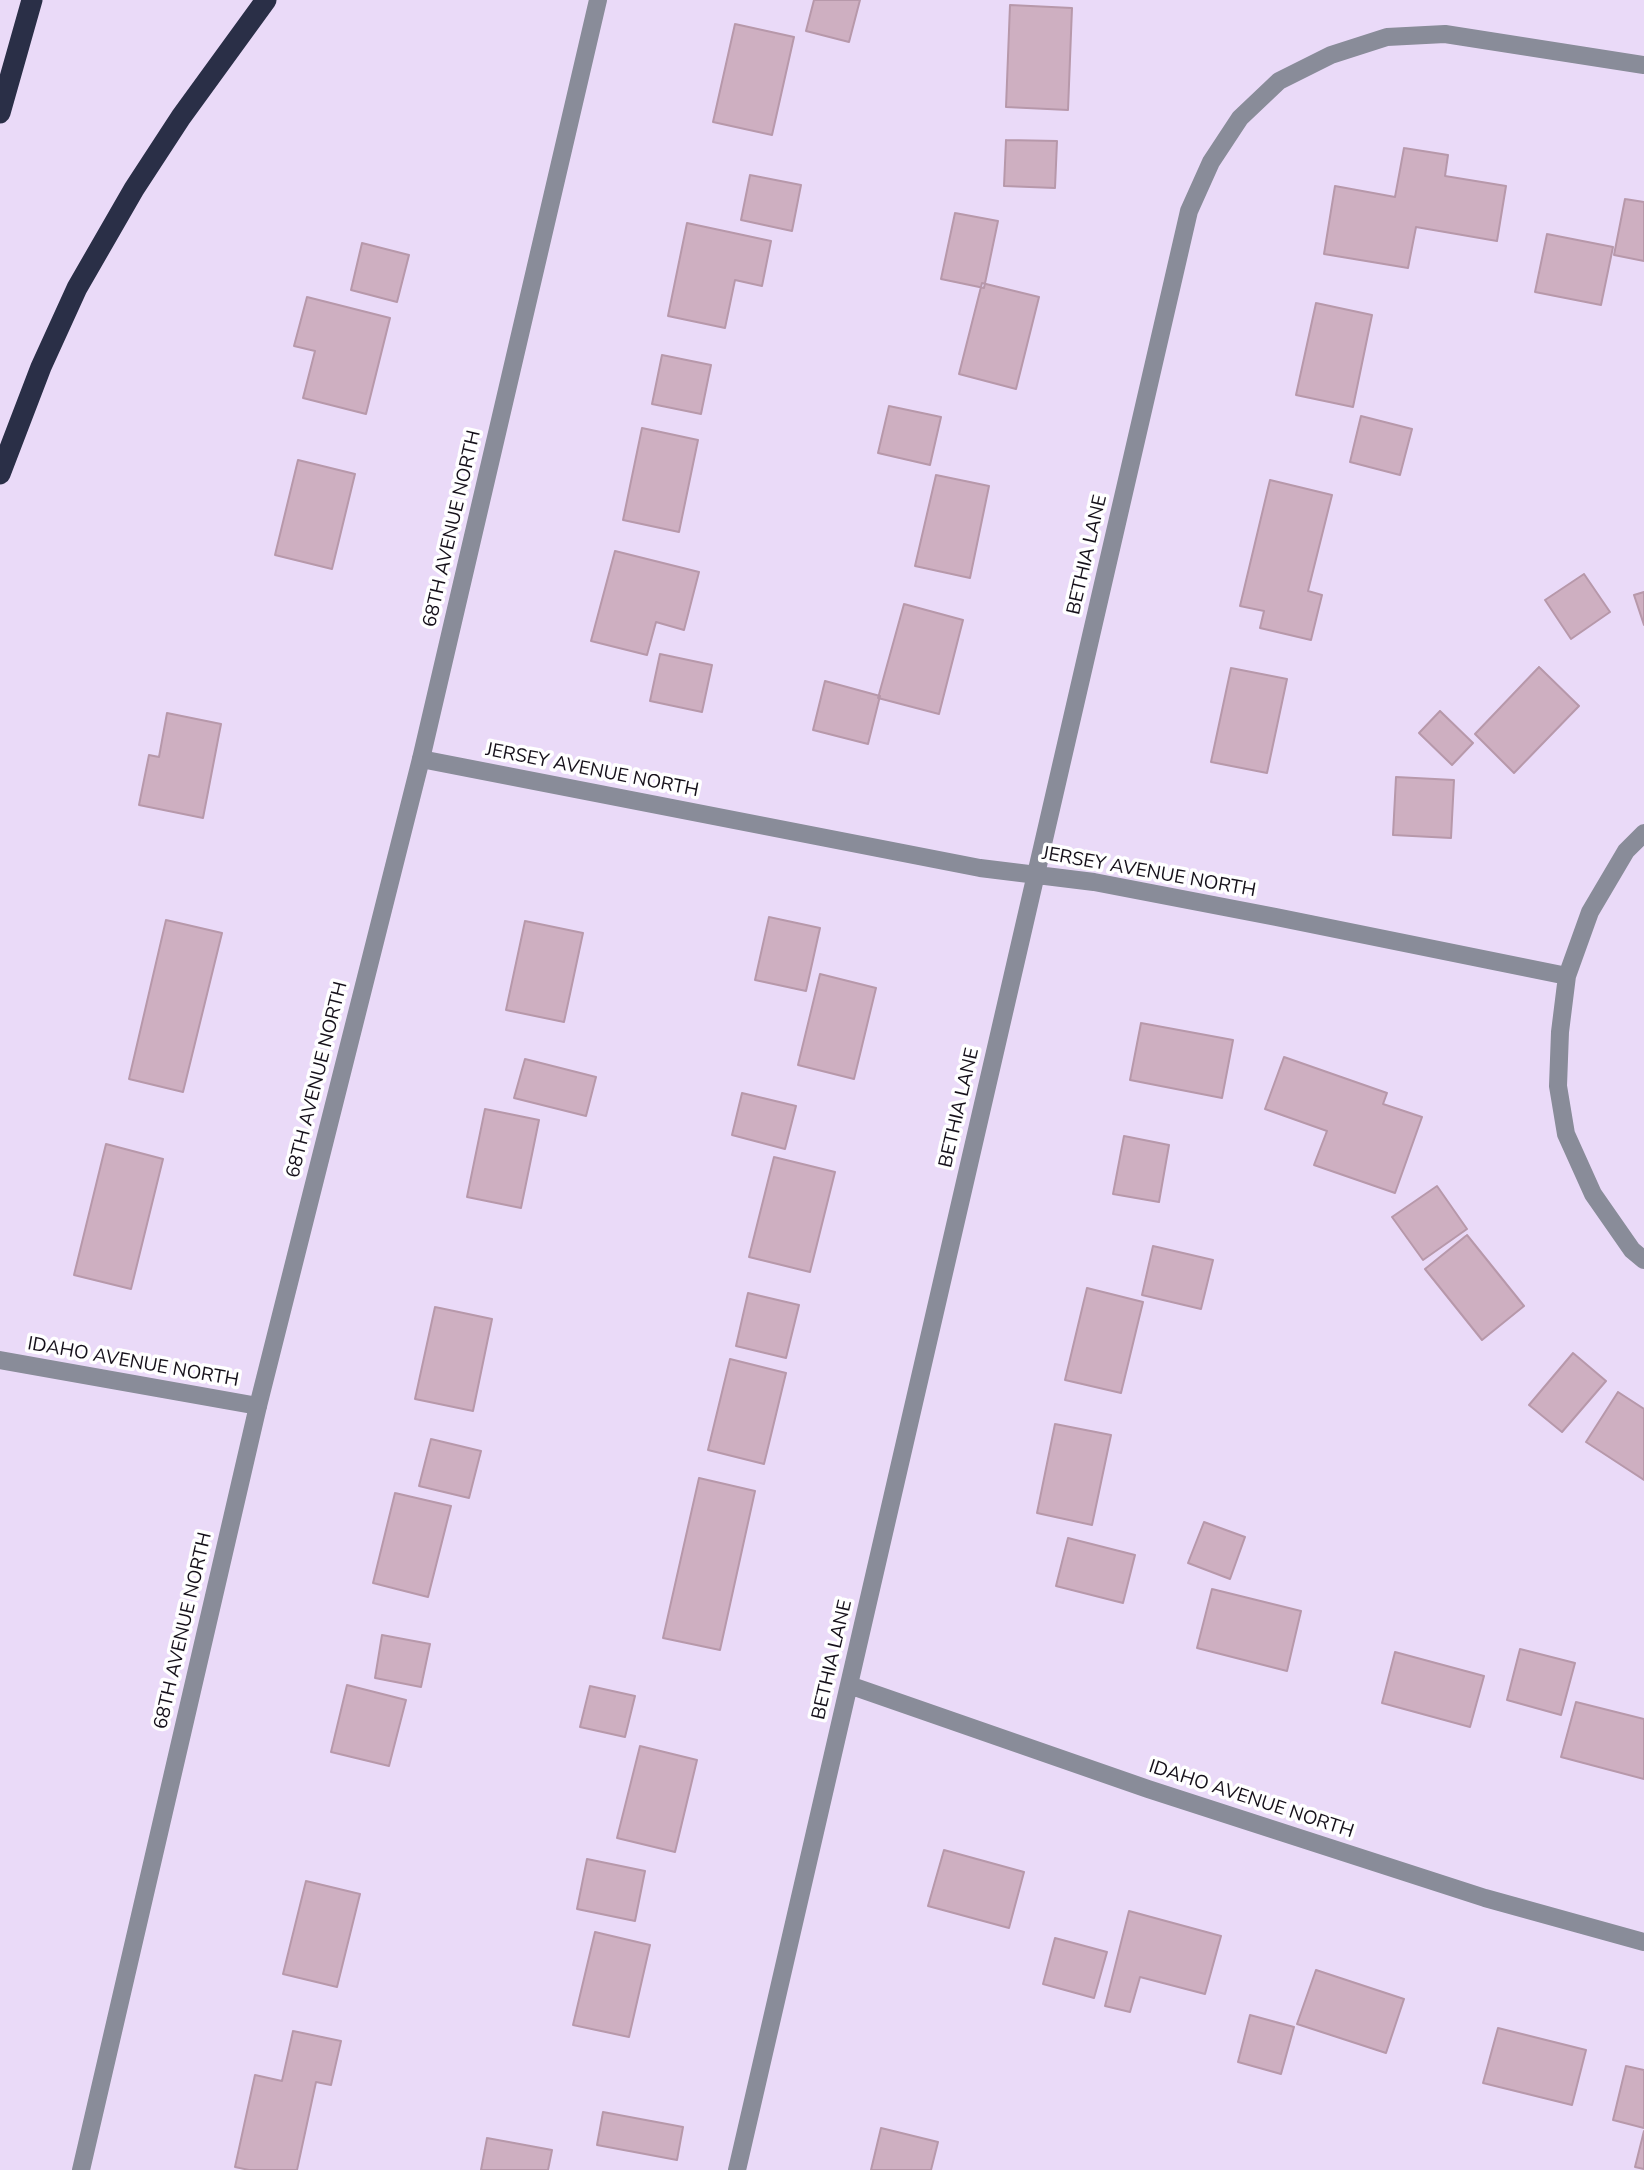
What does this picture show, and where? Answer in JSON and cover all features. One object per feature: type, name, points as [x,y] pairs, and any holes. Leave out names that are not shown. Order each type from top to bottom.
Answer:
[{"type":"highway","points":[[0,113],[33,0]]},
{"type":"highway","points":[[0,474],[41,367],[77,288],[134,189],[181,117],[266,0]]},
{"type":"street","name":"68TH AVENUE NORTH","points":[[81,2170],[258,1406],[421,759],[598,0]]},
{"type":"street","name":"BETHIA LANE","points":[[737,2170],[1189,211],[1211,162],[1240,118],[1279,81],[1331,55],[1387,37],[1445,34],[1644,65]]},
{"type":"street","name":"JERSEY AVENUE NORTH","points":[[421,759],[980,868],[1094,882],[1567,976]]},
{"type":"street","points":[[1644,833],[1626,851],[1590,912],[1567,976],[1560,1032],[1558,1086],[1566,1134],[1593,1194],[1632,1250],[1644,1260]]},
{"type":"street","name":"IDAHO AVENUE NORTH","points":[[0,1360],[258,1406]]},
{"type":"street","name":"IDAHO AVENUE NORTH","points":[[849,1685],[1148,1789],[1485,1898],[1644,1942]]},
{"type":"building","points":[[814,0],[860,0],[849,42],[806,31]]},
{"type":"building","points":[[1010,5],[1072,8],[1068,110],[1006,107]]},
{"type":"building","points":[[735,24],[794,37],[772,135],[713,122]]},
{"type":"building","points":[[1006,140],[1057,141],[1055,188],[1004,186]]},
{"type":"building","points":[[1404,148],[1448,155],[1445,176],[1506,186],[1497,241],[1416,227],[1408,268],[1324,254],[1335,186],[1395,197]]},
{"type":"building","points":[[750,175],[801,185],[792,231],[741,220]]},
{"type":"building","points":[[1625,199],[1644,202],[1644,261],[1614,255]]},
{"type":"building","points":[[955,213],[998,221],[984,288],[941,279]]},
{"type":"building","points":[[687,223],[771,241],[762,286],[735,280],[725,328],[668,316]]},
{"type":"building","points":[[1547,234],[1613,247],[1601,305],[1535,292]]},
{"type":"building","points":[[362,243],[409,255],[397,302],[351,290]]},
{"type":"building","points":[[982,283],[1039,297],[1016,389],[959,374]]},
{"type":"building","points":[[307,297],[390,318],[366,414],[303,398],[315,351],[294,346]]},
{"type":"building","points":[[1316,303],[1372,315],[1353,407],[1296,395]]},
{"type":"building","points":[[662,355],[711,365],[701,414],[652,404]]},
{"type":"building","points":[[889,406],[941,417],[930,465],[878,453]]},
{"type":"building","points":[[1361,416],[1412,429],[1400,475],[1350,462]]},
{"type":"building","points":[[642,428],[698,440],[679,532],[623,520]]},
{"type":"building","points":[[298,460],[355,474],[332,569],[275,555]]},
{"type":"building","points":[[936,475],[989,486],[970,578],[915,566]]},
{"type":"building","points":[[1270,480],[1332,495],[1308,591],[1322,595],[1311,640],[1260,628],[1264,611],[1240,606]]},
{"type":"building","points":[[615,551],[699,572],[684,630],[656,622],[647,655],[591,641]]},
{"type":"building","points":[[1584,574],[1610,612],[1571,639],[1545,600]]},
{"type":"building","points":[[1644,592],[1644,625],[1634,595]]},
{"type":"building","points":[[904,604],[963,620],[939,714],[878,698]]},
{"type":"building","points":[[660,654],[712,665],[702,712],[650,701]]},
{"type":"building","points":[[1539,667],[1579,706],[1514,773],[1475,734]]},
{"type":"building","points":[[1231,668],[1287,679],[1267,773],[1211,762]]},
{"type":"building","points":[[825,681],[880,696],[868,744],[813,730]]},
{"type":"building","points":[[1440,711],[1473,743],[1452,765],[1419,733]]},
{"type":"building","points":[[167,713],[221,724],[203,818],[139,805],[149,755],[159,757]]},
{"type":"building","points":[[1396,777],[1454,780],[1451,838],[1393,835]]},
{"type":"building","points":[[769,917],[820,928],[806,991],[755,980]]},
{"type":"building","points":[[166,920],[222,933],[183,1092],[129,1079]]},
{"type":"building","points":[[525,921],[583,933],[564,1022],[506,1010]]},
{"type":"building","points":[[820,974],[876,988],[854,1079],[798,1065]]},
{"type":"building","points":[[1141,1023],[1233,1040],[1222,1098],[1130,1080]]},
{"type":"building","points":[[1284,1057],[1387,1093],[1383,1104],[1422,1117],[1395,1193],[1314,1165],[1327,1131],[1265,1109]]},
{"type":"building","points":[[525,1059],[596,1077],[586,1116],[514,1098]]},
{"type":"building","points":[[742,1093],[796,1106],[785,1149],[732,1135]]},
{"type":"building","points":[[485,1109],[539,1120],[521,1208],[467,1197]]},
{"type":"building","points":[[1124,1136],[1169,1145],[1159,1202],[1113,1194]]},
{"type":"building","points":[[106,1144],[163,1159],[131,1289],[74,1275]]},
{"type":"building","points":[[774,1157],[835,1172],[810,1272],[749,1257]]},
{"type":"building","points":[[1437,1186],[1467,1229],[1423,1260],[1392,1217]]},
{"type":"building","points":[[1467,1235],[1524,1306],[1482,1340],[1425,1269]]},
{"type":"building","points":[[1153,1246],[1213,1260],[1201,1309],[1142,1295]]},
{"type":"building","points":[[1087,1288],[1143,1302],[1121,1393],[1065,1380]]},
{"type":"building","points":[[748,1293],[799,1305],[786,1358],[736,1346]]},
{"type":"building","points":[[435,1307],[492,1319],[473,1411],[415,1399]]},
{"type":"building","points":[[1573,1353],[1606,1381],[1562,1432],[1529,1405]]},
{"type":"building","points":[[730,1359],[786,1373],[764,1464],[708,1450]]},
{"type":"building","points":[[1618,1392],[1644,1409],[1644,1480],[1586,1442]]},
{"type":"building","points":[[1055,1424],[1111,1435],[1092,1525],[1037,1513]]},
{"type":"building","points":[[431,1439],[481,1451],[469,1498],[419,1486]]},
{"type":"building","points":[[699,1478],[755,1491],[720,1650],[663,1638]]},
{"type":"building","points":[[395,1493],[451,1506],[428,1597],[373,1583]]},
{"type":"building","points":[[1204,1522],[1245,1537],[1230,1579],[1188,1563]]},
{"type":"building","points":[[1068,1538],[1135,1555],[1123,1603],[1056,1586]]},
{"type":"building","points":[[1212,1589],[1301,1611],[1287,1671],[1197,1648]]},
{"type":"building","points":[[382,1635],[430,1644],[421,1687],[375,1678]]},
{"type":"building","points":[[1520,1649],[1575,1663],[1561,1715],[1507,1700]]},
{"type":"building","points":[[1395,1652],[1484,1676],[1470,1727],[1382,1703]]},
{"type":"building","points":[[347,1685],[406,1700],[389,1766],[331,1752]]},
{"type":"building","points":[[590,1686],[635,1696],[625,1737],[580,1727]]},
{"type":"building","points":[[1576,1702],[1644,1719],[1644,1779],[1561,1757]]},
{"type":"building","points":[[640,1746],[697,1760],[675,1852],[617,1838]]},
{"type":"building","points":[[944,1850],[1024,1872],[1009,1928],[928,1906]]},
{"type":"building","points":[[587,1859],[645,1871],[635,1921],[577,1909]]},
{"type":"building","points":[[306,1881],[360,1894],[337,1987],[283,1974]]},
{"type":"building","points":[[1129,1911],[1221,1936],[1205,1994],[1140,1977],[1130,2012],[1105,2006]]},
{"type":"building","points":[[595,1932],[650,1945],[629,2037],[573,2025]]},
{"type":"building","points":[[1055,1938],[1107,1952],[1094,1998],[1043,1984]]},
{"type":"building","points":[[1316,1970],[1404,1999],[1386,2053],[1297,2024]]},
{"type":"building","points":[[1250,2015],[1294,2027],[1281,2074],[1238,2062]]},
{"type":"building","points":[[1498,2028],[1586,2050],[1572,2105],[1483,2083]]},
{"type":"building","points":[[293,2031],[341,2041],[331,2085],[316,2082],[297,2170],[249,2170],[235,2167],[255,2075],[282,2081]]},
{"type":"building","points":[[1626,2066],[1644,2070],[1644,2128],[1613,2120]]},
{"type":"building","points":[[603,2112],[683,2127],[677,2160],[597,2145]]},
{"type":"building","points":[[881,2128],[938,2142],[931,2170],[871,2170]]},
{"type":"building","points":[[1644,2131],[1644,2169],[1635,2167]]},
{"type":"building","points":[[487,2138],[552,2150],[548,2170],[481,2170]]}]
